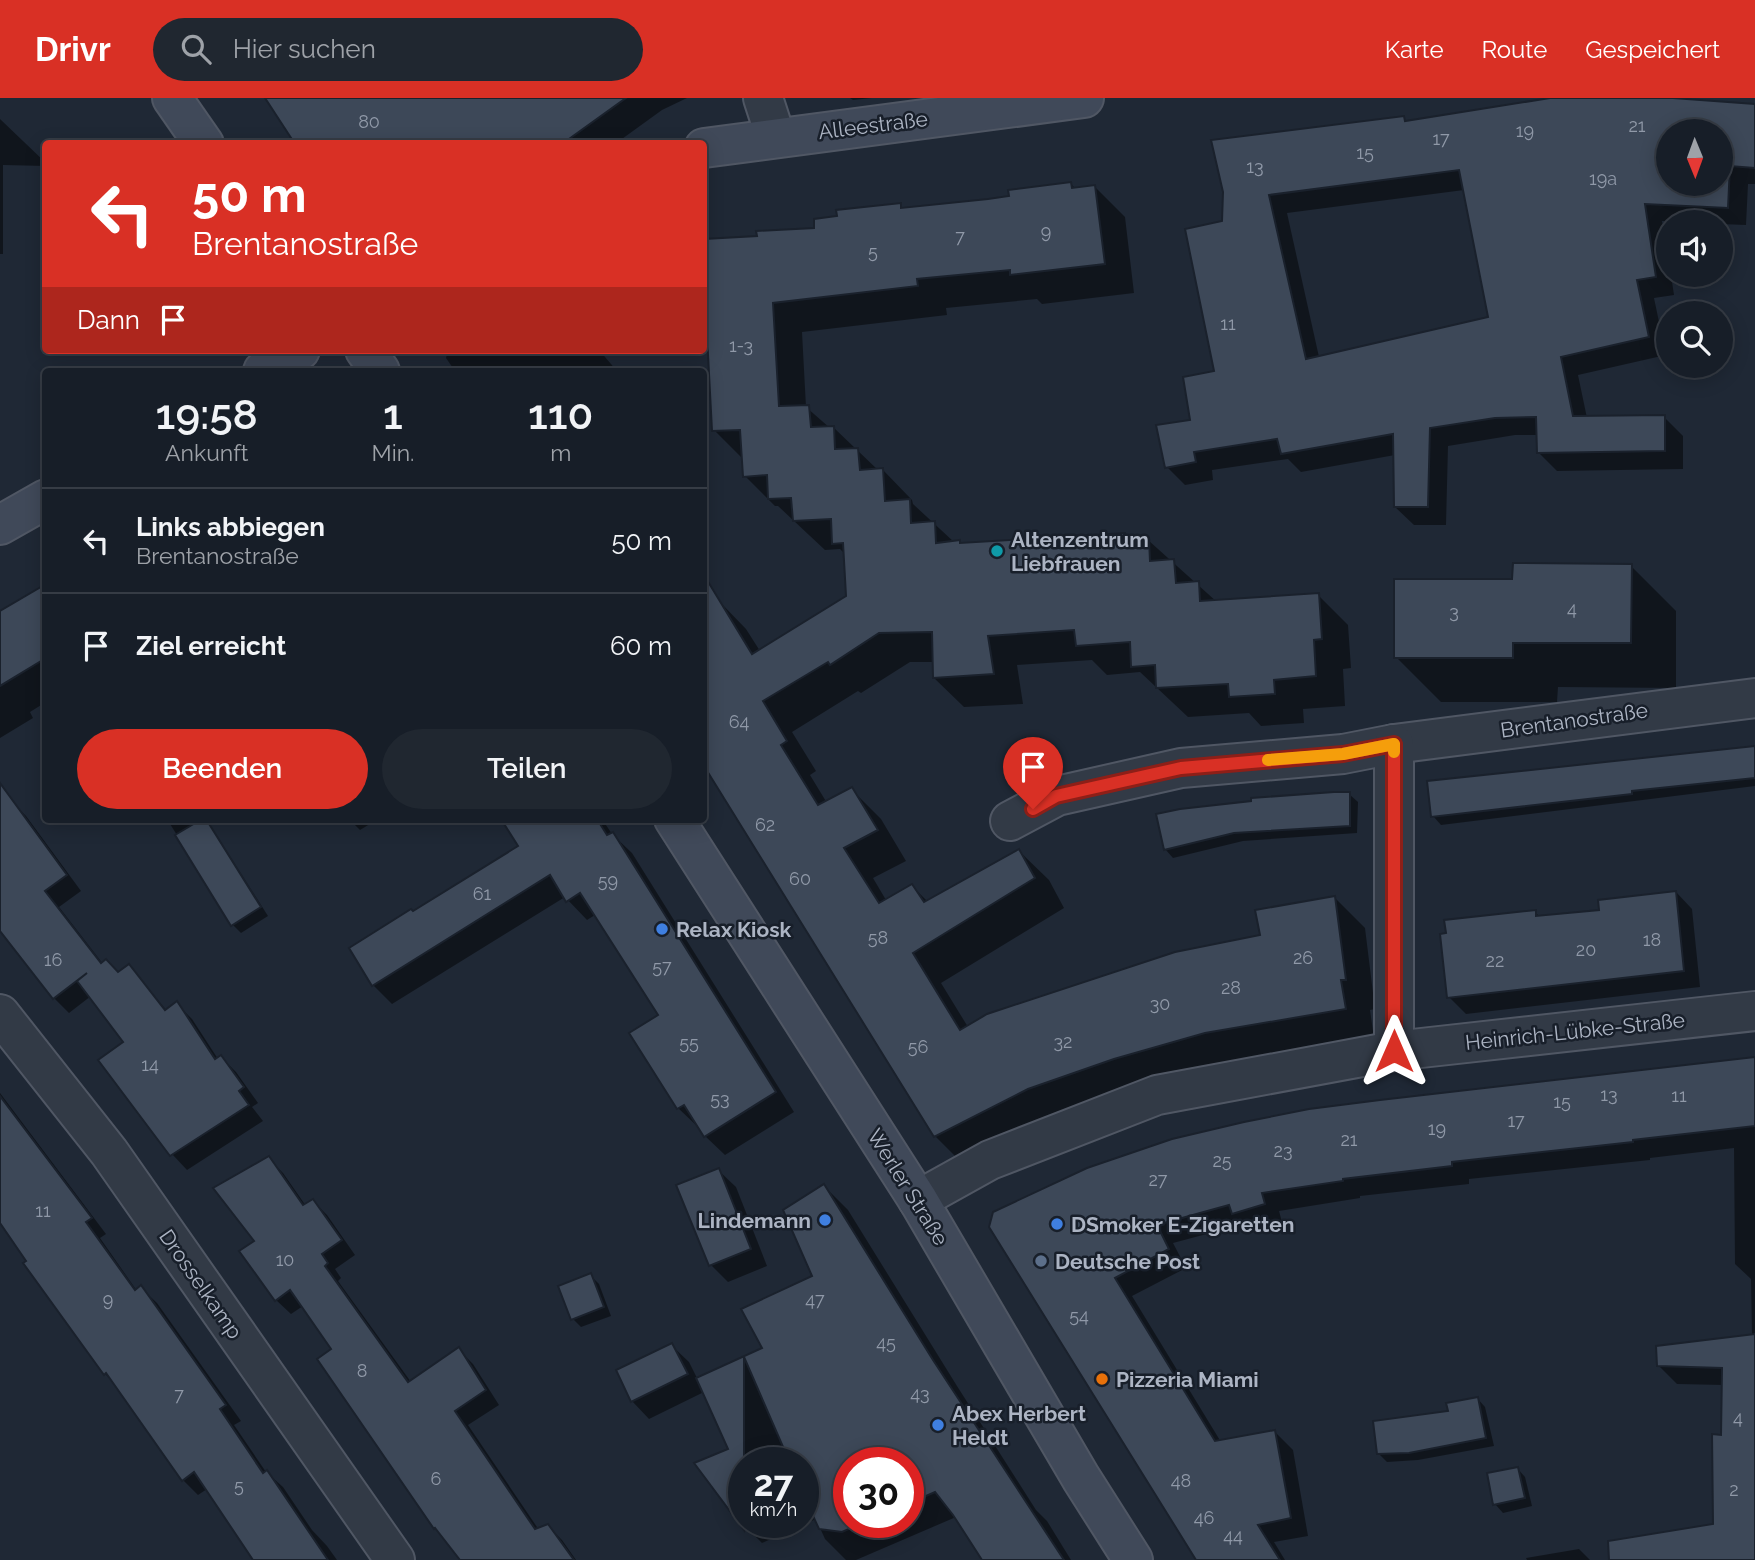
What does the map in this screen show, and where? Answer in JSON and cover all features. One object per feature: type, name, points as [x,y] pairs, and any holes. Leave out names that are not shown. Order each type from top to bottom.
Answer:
[{"type":"main road","points":[[172,98],[201,140]]},
{"type":"main road","name":"Alleestraße","points":[[707,148],[1084,98]]},
{"type":"main road","points":[[267,368],[293,354]]},
{"type":"main road","points":[[0,525],[42,501]]},
{"type":"main road","name":"Werler Straße","points":[[677,823],[918,1200],[1081,1478],[1133,1560]]},
{"type":"street","points":[[763,98],[776,138]]},
{"type":"street","name":"Brentanostraße","points":[[1010,821],[1056,796],[1181,768],[1343,754],[1394,744],[1755,698]]},
{"type":"street","points":[[1394,744],[1394,1051]]},
{"type":"street","name":"Heinrich-Lübke-Straße","points":[[918,1200],[990,1160],[1157,1095],[1394,1051],[1755,1011]]},
{"type":"street","name":"Drosselkamp","points":[[0,1014],[109,1152],[395,1560]]},
{"type":"building","points":[[265,98],[626,98],[568,140],[292,140]]},
{"type":"building","points":[[1550,98],[1673,98],[1755,104],[1755,168],[1733,166],[1733,119],[1656,119],[1656,196],[1729,196],[1728,208],[1645,204],[1656,277],[1637,280],[1649,337],[1561,357],[1573,416],[1665,415],[1665,451],[1537,453],[1536,417],[1495,418],[1430,428],[1428,507],[1394,507],[1393,434],[1281,454],[1277,439],[1194,452],[1196,462],[1165,468],[1156,425],[1190,420],[1183,377],[1214,371],[1185,229],[1222,221],[1223,192],[1211,140],[1404,116],[1405,121]],"holes":[[[1459,170],[1488,317],[1306,359],[1269,195]]]},
{"type":"building","points":[[1071,182],[1072,188],[1095,185],[1105,264],[1010,275],[1010,270],[917,279],[918,286],[773,303],[779,406],[809,405],[811,427],[834,426],[835,449],[858,448],[860,470],[883,468],[885,501],[910,499],[911,523],[935,521],[936,543],[1125,533],[1126,539],[1149,538],[1150,561],[1174,559],[1176,583],[1199,581],[1200,601],[1319,593],[1322,639],[1314,640],[1316,676],[1274,680],[1275,694],[1229,697],[1228,684],[1156,688],[1155,665],[1131,667],[1130,642],[1076,646],[1074,630],[988,636],[994,674],[933,678],[932,632],[879,633],[830,665],[828,662],[763,701],[787,741],[781,745],[818,805],[852,787],[878,830],[844,848],[879,903],[912,884],[924,902],[1019,849],[1035,878],[913,953],[960,1030],[987,1014],[1175,952],[1260,935],[1255,910],[1335,896],[1346,980],[1341,980],[1346,1009],[1205,1033],[1114,1059],[1028,1089],[934,1137],[707,771],[707,580],[752,654],[846,596],[843,543],[832,544],[831,519],[793,521],[791,498],[768,499],[767,475],[743,477],[740,430],[712,431],[707,335],[707,239],[757,236],[756,231],[814,228],[814,219],[837,216],[836,210],[901,203],[901,208],[988,199],[1009,196],[1008,190]]},
{"type":"building","points":[[1513,563],[1632,564],[1631,643],[1513,643],[1513,658],[1394,658],[1394,579],[1512,579]]},
{"type":"building","points":[[42,586],[42,660],[0,686],[0,611]]},
{"type":"building","points":[[1755,746],[1755,778],[1431,817],[1427,781]]},
{"type":"building","points":[[0,783],[67,875],[45,891],[101,963],[106,959],[118,972],[129,964],[165,1010],[177,1001],[215,1059],[221,1055],[244,1087],[239,1091],[249,1105],[170,1156],[98,1060],[123,1042],[77,981],[87,973],[53,999],[0,931]]},
{"type":"building","points":[[1350,792],[1350,826],[1234,833],[1164,850],[1156,814],[1251,801],[1251,798]]},
{"type":"building","points":[[195,823],[208,823],[261,907],[231,926],[175,835]]},
{"type":"building","points":[[504,823],[600,823],[607,835],[613,832],[776,1092],[704,1137],[684,1105],[677,1109],[629,1033],[658,1015],[580,893],[566,902],[550,875],[372,986],[349,948],[518,846]]},
{"type":"building","points":[[1676,891],[1684,971],[1447,998],[1440,934],[1446,933],[1444,920],[1536,910],[1536,916],[1599,910],[1598,900]]},
{"type":"building","points":[[1755,1057],[1755,1126],[1452,1162],[1452,1166],[1343,1179],[1262,1193],[1265,1204],[1232,1214],[1229,1205],[1157,1225],[1169,1249],[1115,1278],[1215,1441],[1275,1430],[1291,1518],[1258,1525],[1280,1560],[1196,1560],[989,1227],[993,1212],[1087,1168],[1172,1139],[1244,1122],[1309,1109]]},
{"type":"building","points":[[0,1096],[92,1218],[86,1222],[135,1290],[141,1285],[226,1405],[220,1409],[263,1473],[267,1470],[328,1560],[253,1560],[194,1472],[182,1481],[106,1373],[104,1375],[23,1263],[26,1261],[0,1223]]},
{"type":"building","points":[[269,1156],[303,1205],[313,1199],[342,1240],[322,1254],[328,1263],[325,1266],[408,1382],[459,1347],[486,1390],[455,1411],[535,1529],[548,1524],[574,1560],[460,1560],[434,1529],[317,1359],[331,1349],[290,1290],[275,1301],[239,1251],[254,1241],[213,1188]]},
{"type":"building","points":[[719,1168],[751,1249],[709,1266],[676,1185]]},
{"type":"building","points":[[824,1184],[933,1360],[1064,1560],[982,1560],[935,1492],[924,1497],[924,1447],[833,1447],[833,1531],[819,1529],[819,1447],[783,1447],[744,1357],[744,1447],[728,1449],[696,1378],[762,1348],[741,1309],[812,1276],[783,1210]]},
{"type":"building","points":[[591,1273],[604,1307],[571,1320],[558,1286]]},
{"type":"building","points":[[1755,1334],[1755,1560],[1609,1560],[1608,1541],[1713,1524],[1712,1434],[1721,1435],[1722,1368],[1657,1366],[1656,1346]]},
{"type":"building","points":[[672,1343],[688,1374],[631,1402],[616,1370]]},
{"type":"building","points":[[1478,1397],[1486,1438],[1409,1453],[1377,1454],[1373,1421],[1448,1411],[1446,1403]]},
{"type":"building","points":[[728,1449],[728,1509],[694,1463]]},
{"type":"building","points":[[1518,1467],[1525,1498],[1493,1505],[1487,1473]]},
{"type":"slow traffic","points":[[1268,760],[1343,754],[1394,744],[1394,752]]},
{"type":"place","name":"Altenzentrum Liebfrauen","points":[[997,551]]},
{"type":"place","name":"Relax Kiosk","points":[[662,929]]},
{"type":"place","name":"Lindemann","points":[[825,1220]]},
{"type":"place","name":"DSmoker E-Zigaretten","points":[[1057,1224]]},
{"type":"place","name":"Deutsche Post","points":[[1041,1261]]},
{"type":"place","name":"Pizzeria Miami","points":[[1102,1379]]},
{"type":"place","name":"Abex Herbert Heldt","points":[[938,1425]]},
{"type":"route","points":[[1033,809],[1056,796],[1181,768],[1343,754],[1394,744],[1394,1051]]}]
